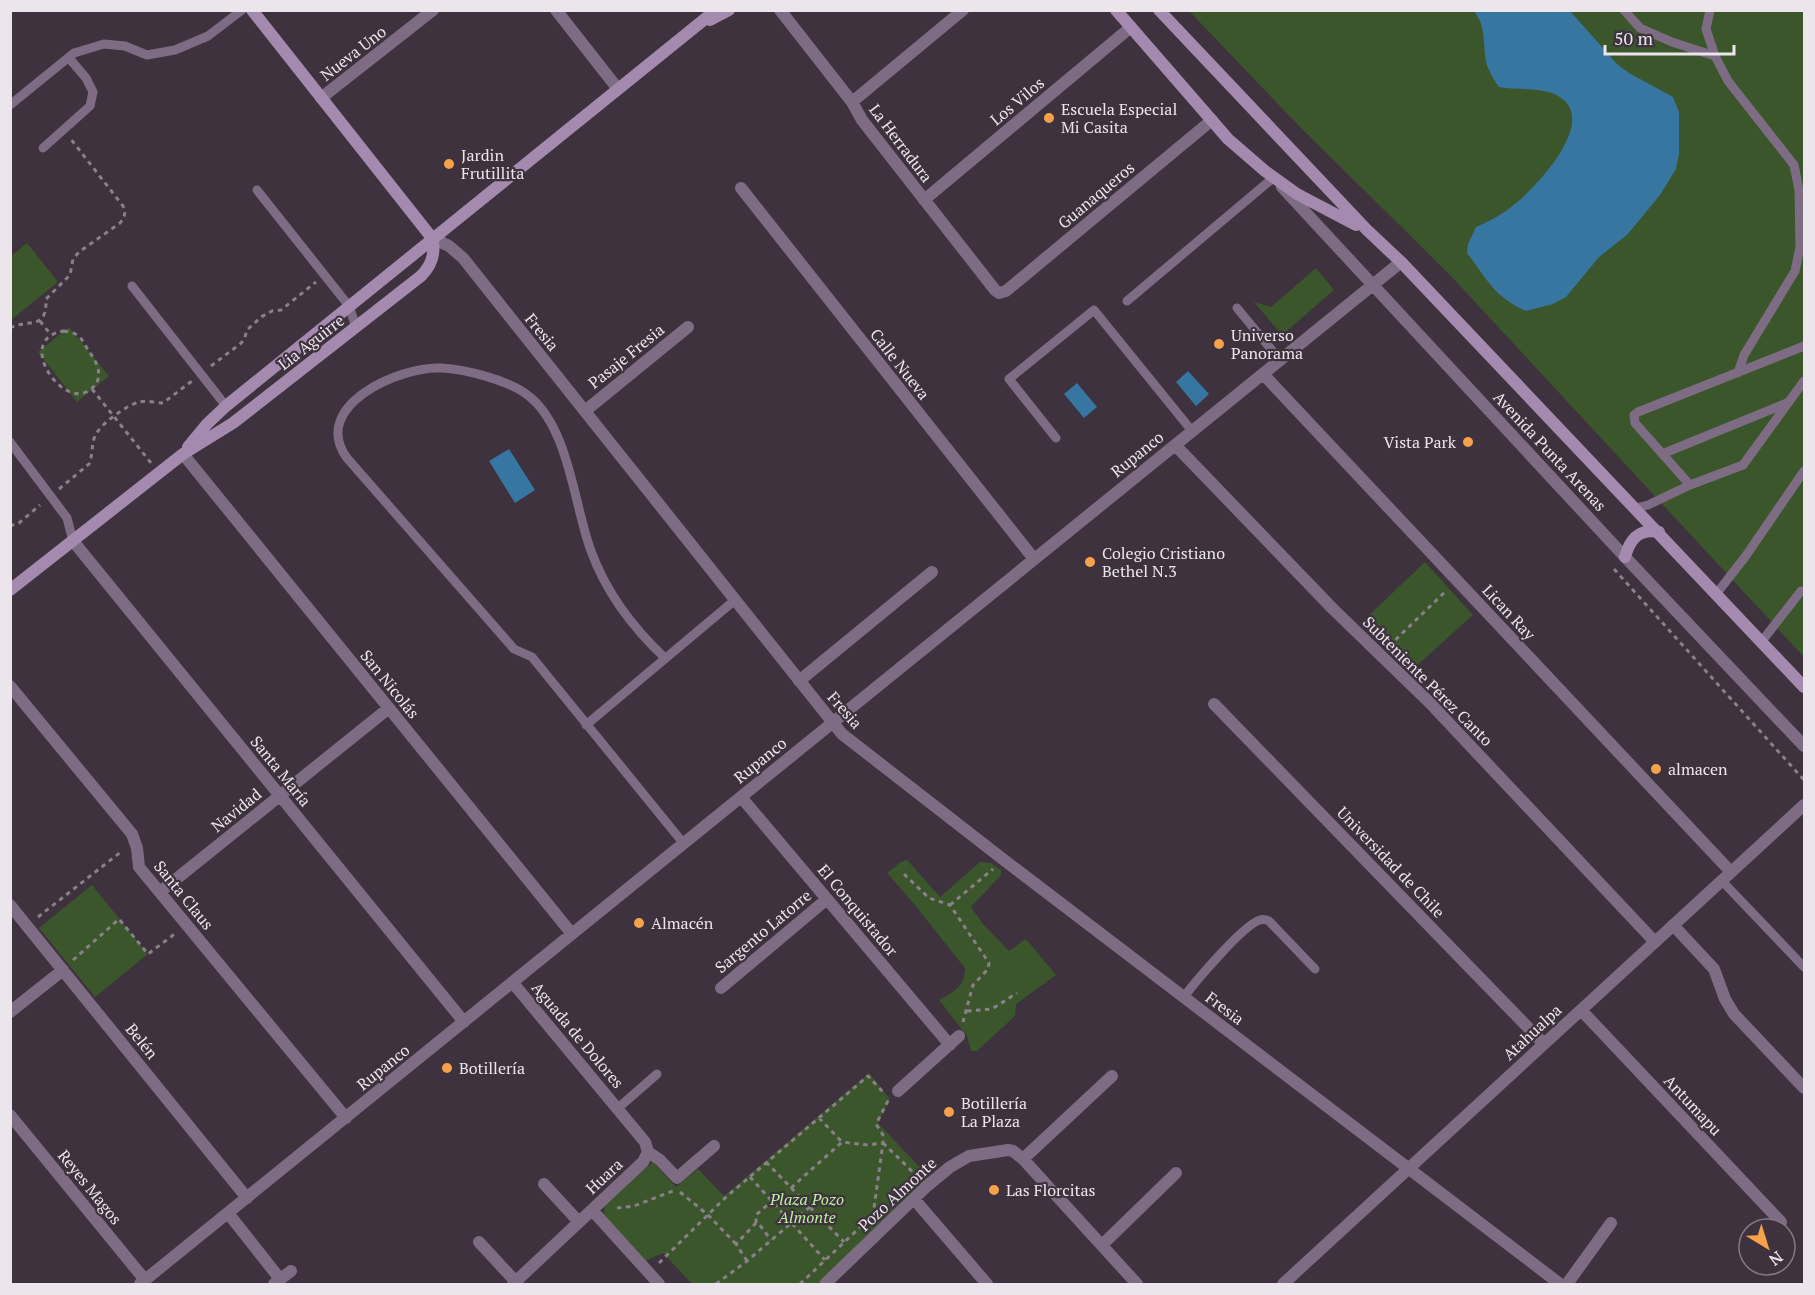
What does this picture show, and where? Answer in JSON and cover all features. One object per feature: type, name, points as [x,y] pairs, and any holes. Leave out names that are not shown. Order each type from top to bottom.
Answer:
[{"type":"main road","name":"Fresia","points":[[252,10],[432,238]]},
{"type":"main road","name":"Lia Aguirre","points":[[183,454],[207,424],[226,406],[716,10]]},
{"type":"main road","name":"Lia Aguirre","points":[[693,29],[729,10]]},
{"type":"main road","name":"Avenida Punta Arenas","points":[[1116,10],[1246,156],[1306,200],[1367,230]]},
{"type":"main road","name":"Avenida Punta Arenas","points":[[1160,10],[1804,687]]},
{"type":"main road","name":"Lia Aguirre","points":[[10,590],[183,454],[232,423],[426,272],[434,252],[432,238]]},
{"type":"main road","points":[[1625,557],[1628,545],[1634,537],[1646,531],[1659,532]]},
{"type":"street","name":"Nueva Uno","points":[[321,98],[433,10]]},
{"type":"street","points":[[556,10],[618,89]]},
{"type":"street","name":"La Herradura","points":[[780,10],[852,102],[862,120],[999,293]]},
{"type":"street","points":[[852,102],[963,10]]},
{"type":"street","name":"Los Vilos","points":[[924,200],[1131,27]]},
{"type":"street","name":"Guanaqueros","points":[[999,293],[1006,291],[1212,120]]},
{"type":"street","name":"Avenida Punta Arenas","points":[[1273,178],[1804,746]]},
{"type":"street","name":"Calle Nueva","points":[[741,188],[1034,559]]},
{"type":"street","name":"Fresia","points":[[432,238],[449,246],[463,258],[799,681],[854,745],[1560,1284]]},
{"type":"street","name":"Rupanco","points":[[142,1282],[1401,262]]},
{"type":"street","name":"Pasaje Fresia","points":[[585,411],[688,327]]},
{"type":"street","name":"Lican Ray","points":[[1263,374],[1457,581],[1726,876]]},
{"type":"street","name":"Subteniente Pérez Canto","points":[[1175,444],[1333,609],[1431,704],[1656,942]]},
{"type":"street","name":"San Nicolás","points":[[183,454],[572,934]]},
{"type":"street","name":"Santa María","points":[[73,541],[464,1022]]},
{"type":"street","points":[[799,681],[932,572]]},
{"type":"street","name":"Santa Claus","points":[[10,686],[136,841],[140,867],[346,1118]]},
{"type":"street","name":"Universidad de Chile","points":[[1214,704],[1544,1044]]},
{"type":"street","name":"Navidad","points":[[160,892],[389,708]]},
{"type":"street","name":"El Conquistador","points":[[741,797],[950,1045]]},
{"type":"street","name":"Atahualpa","points":[[1282,1284],[1804,805]]},
{"type":"street","name":"Sargento Latorre","points":[[721,988],[827,899]]},
{"type":"street","name":"Belén","points":[[10,905],[247,1198]]},
{"type":"street","points":[[1673,925],[1714,969],[1725,999],[1734,1014],[1804,1088]]},
{"type":"street","points":[[10,1012],[63,970]]},
{"type":"street","name":"Aguada de Dolores","points":[[513,983],[645,1142],[648,1152],[660,1160],[676,1178],[714,1146]]},
{"type":"street","name":"Antumapu","points":[[1581,1010],[1776,1217]]},
{"type":"street","points":[[898,1091],[959,1036]]},
{"type":"street","points":[[1112,1076],[1023,1159],[1137,1284]]},
{"type":"street","name":"Reyes Magos","points":[[10,1115],[142,1282]]},
{"type":"street","name":"Pozo Almonte","points":[[825,1284],[950,1167],[969,1156],[1008,1150],[1023,1159]]},
{"type":"street","name":"Huara","points":[[479,1242],[514,1283],[643,1162],[648,1152]]},
{"type":"street","points":[[1102,1245],[1176,1173]]},
{"type":"street","points":[[544,1184],[579,1222]]},
{"type":"street","points":[[914,1199],[987,1284]]},
{"type":"street","points":[[592,1210],[659,1284]]},
{"type":"street","points":[[228,1213],[277,1282],[291,1271]]},
{"type":"street","points":[[1567,1284],[1611,1223]]},
{"type":"lane","points":[[10,105],[74,53],[104,44],[125,46],[147,55],[175,50],[208,36],[242,10]]},
{"type":"lane","points":[[1624,10],[1640,28],[1672,42],[1715,56]]},
{"type":"lane","points":[[1710,10],[1706,29],[1715,56],[1728,81],[1794,165],[1800,200],[1800,247],[1795,271],[1744,355],[1737,373]]},
{"type":"lane","points":[[43,148],[90,105],[93,92],[86,78],[69,58]]},
{"type":"lane","points":[[1127,301],[1273,178]]},
{"type":"lane","points":[[257,190],[349,306],[356,327]]},
{"type":"lane","points":[[132,286],[226,406]]},
{"type":"lane","points":[[1237,308],[1280,360]]},
{"type":"lane","points":[[1056,438],[1009,379],[1094,310],[1192,431]]},
{"type":"lane","points":[[1690,485],[1633,421],[1636,413],[1804,346]]},
{"type":"lane","points":[[665,658],[627,617],[601,574],[591,550],[557,433],[542,408],[522,390],[500,380],[442,368],[421,370],[398,375],[376,386],[358,398],[345,412],[339,426],[339,443],[342,451],[514,649],[532,657],[684,844]]},
{"type":"lane","points":[[1636,508],[1743,465],[1804,381]]},
{"type":"lane","points":[[1662,454],[1789,402]]},
{"type":"lane","points":[[10,442],[67,518],[73,541]]},
{"type":"lane","points":[[1717,593],[1804,471]]},
{"type":"lane","points":[[1762,641],[1801,591]]},
{"type":"lane","points":[[586,725],[735,600]]},
{"type":"lane","points":[[1726,876],[1804,967]]},
{"type":"lane","points":[[1184,997],[1250,926],[1261,919],[1269,921],[1315,969]]},
{"type":"lane","name":"Aguada de Dolores","points":[[617,1109],[657,1074]]},
{"type":"path","points":[[10,328],[40,321],[46,312],[46,299],[70,275],[73,259],[79,252],[120,223],[126,212],[63,130]]},
{"type":"path","points":[[10,526],[19,523],[88,464],[91,460],[95,434],[114,416],[139,402],[166,402],[240,344],[247,330],[261,317],[272,311],[281,310],[325,275]]},
{"type":"path","points":[[40,321],[51,335]]},
{"type":"path","points":[[64,331],[78,336],[99,366],[98,381],[92,388],[82,394],[74,394],[60,387],[42,361],[42,347],[51,335],[64,331]]},
{"type":"path","points":[[92,388],[159,473]]},
{"type":"path","points":[[1380,655],[1457,581]]},
{"type":"path","points":[[27,926],[136,841]]},
{"type":"path","points":[[950,905],[1004,860]]},
{"type":"path","points":[[904,874],[928,898],[950,905],[989,963],[988,969],[973,985],[959,1036]]},
{"type":"path","points":[[63,970],[119,919],[148,954],[187,925]]},
{"type":"path","points":[[966,1011],[992,1009],[1017,993]]},
{"type":"path","points":[[649,1273],[750,1176],[870,1076],[889,1100],[876,1124],[883,1135],[883,1143],[873,1215],[800,1284]]},
{"type":"path","points":[[819,1117],[843,1143],[868,1145],[883,1143]]},
{"type":"path","points":[[791,1188],[843,1143]]},
{"type":"path","points":[[883,1143],[921,1180]]},
{"type":"path","points":[[766,1162],[844,1242]]},
{"type":"path","points":[[750,1176],[825,1260]]},
{"type":"path","points":[[601,1220],[614,1208],[634,1206],[678,1191],[708,1215],[736,1244],[747,1262]]},
{"type":"path","points":[[736,1244],[756,1223],[756,1215],[772,1201]]},
{"type":"path","points":[[716,1284],[747,1262],[810,1207]]},
{"type":"path","points":[[756,1223],[771,1240]]},
{"type":"green space","points":[[1189,11],[1804,11],[1804,657],[1449,274],[1300,127]]},
{"type":"green space","points":[[27,243],[58,282],[11,320],[11,256]]},
{"type":"green space","points":[[1316,268],[1334,290],[1282,335],[1254,302],[1271,307]]},
{"type":"green space","points":[[69,327],[109,376],[77,402],[38,352]]},
{"type":"green space","points":[[1425,562],[1473,615],[1413,669],[1364,620]]},
{"type":"green space","points":[[907,860],[940,897],[980,862],[991,863],[1001,870],[1001,875],[971,907],[983,924],[1009,951],[1026,939],[1056,975],[1016,1004],[1015,1016],[977,1051],[971,1051],[967,1036],[939,1000],[958,988],[965,968],[887,873]]},
{"type":"green space","points":[[92,885],[148,954],[95,997],[39,928]]},
{"type":"green space","name":"Plaza Pozo Almonte","points":[[869,1073],[890,1099],[878,1123],[930,1178],[817,1284],[692,1284],[663,1253],[645,1261],[604,1216],[605,1203],[653,1162],[676,1187],[698,1169],[724,1196]]},
{"type":"water","points":[[1474,11],[1570,11],[1618,65],[1673,97],[1679,112],[1679,154],[1676,169],[1660,195],[1627,235],[1599,257],[1566,297],[1553,304],[1526,311],[1492,287],[1467,253],[1468,244],[1476,227],[1510,208],[1547,171],[1567,141],[1572,126],[1571,112],[1565,101],[1551,93],[1499,87],[1486,63],[1481,23]]},
{"type":"water","points":[[1188,371],[1209,394],[1196,406],[1176,382]]},
{"type":"water","points":[[1077,383],[1097,407],[1084,418],[1064,394]]},
{"type":"water","points":[[509,449],[535,490],[515,503],[489,461]]},
{"type":"place","name":"Escuela Especial Mi Casita","points":[[1049,118]]},
{"type":"place","name":"Jardin Frutillita","points":[[449,164]]},
{"type":"place","name":"Universo Panorama","points":[[1219,344]]},
{"type":"place","name":"Vista Park","points":[[1468,442]]},
{"type":"place","name":"Colegio Cristiano Bethel N.3","points":[[1090,562]]},
{"type":"place","name":"almacen","points":[[1656,769]]},
{"type":"place","name":"Almacén","points":[[639,923]]},
{"type":"place","name":"Botillería","points":[[447,1068]]},
{"type":"place","name":"Botillería La Plaza","points":[[949,1112]]},
{"type":"place","name":"Las Florcitas","points":[[994,1190]]}]
